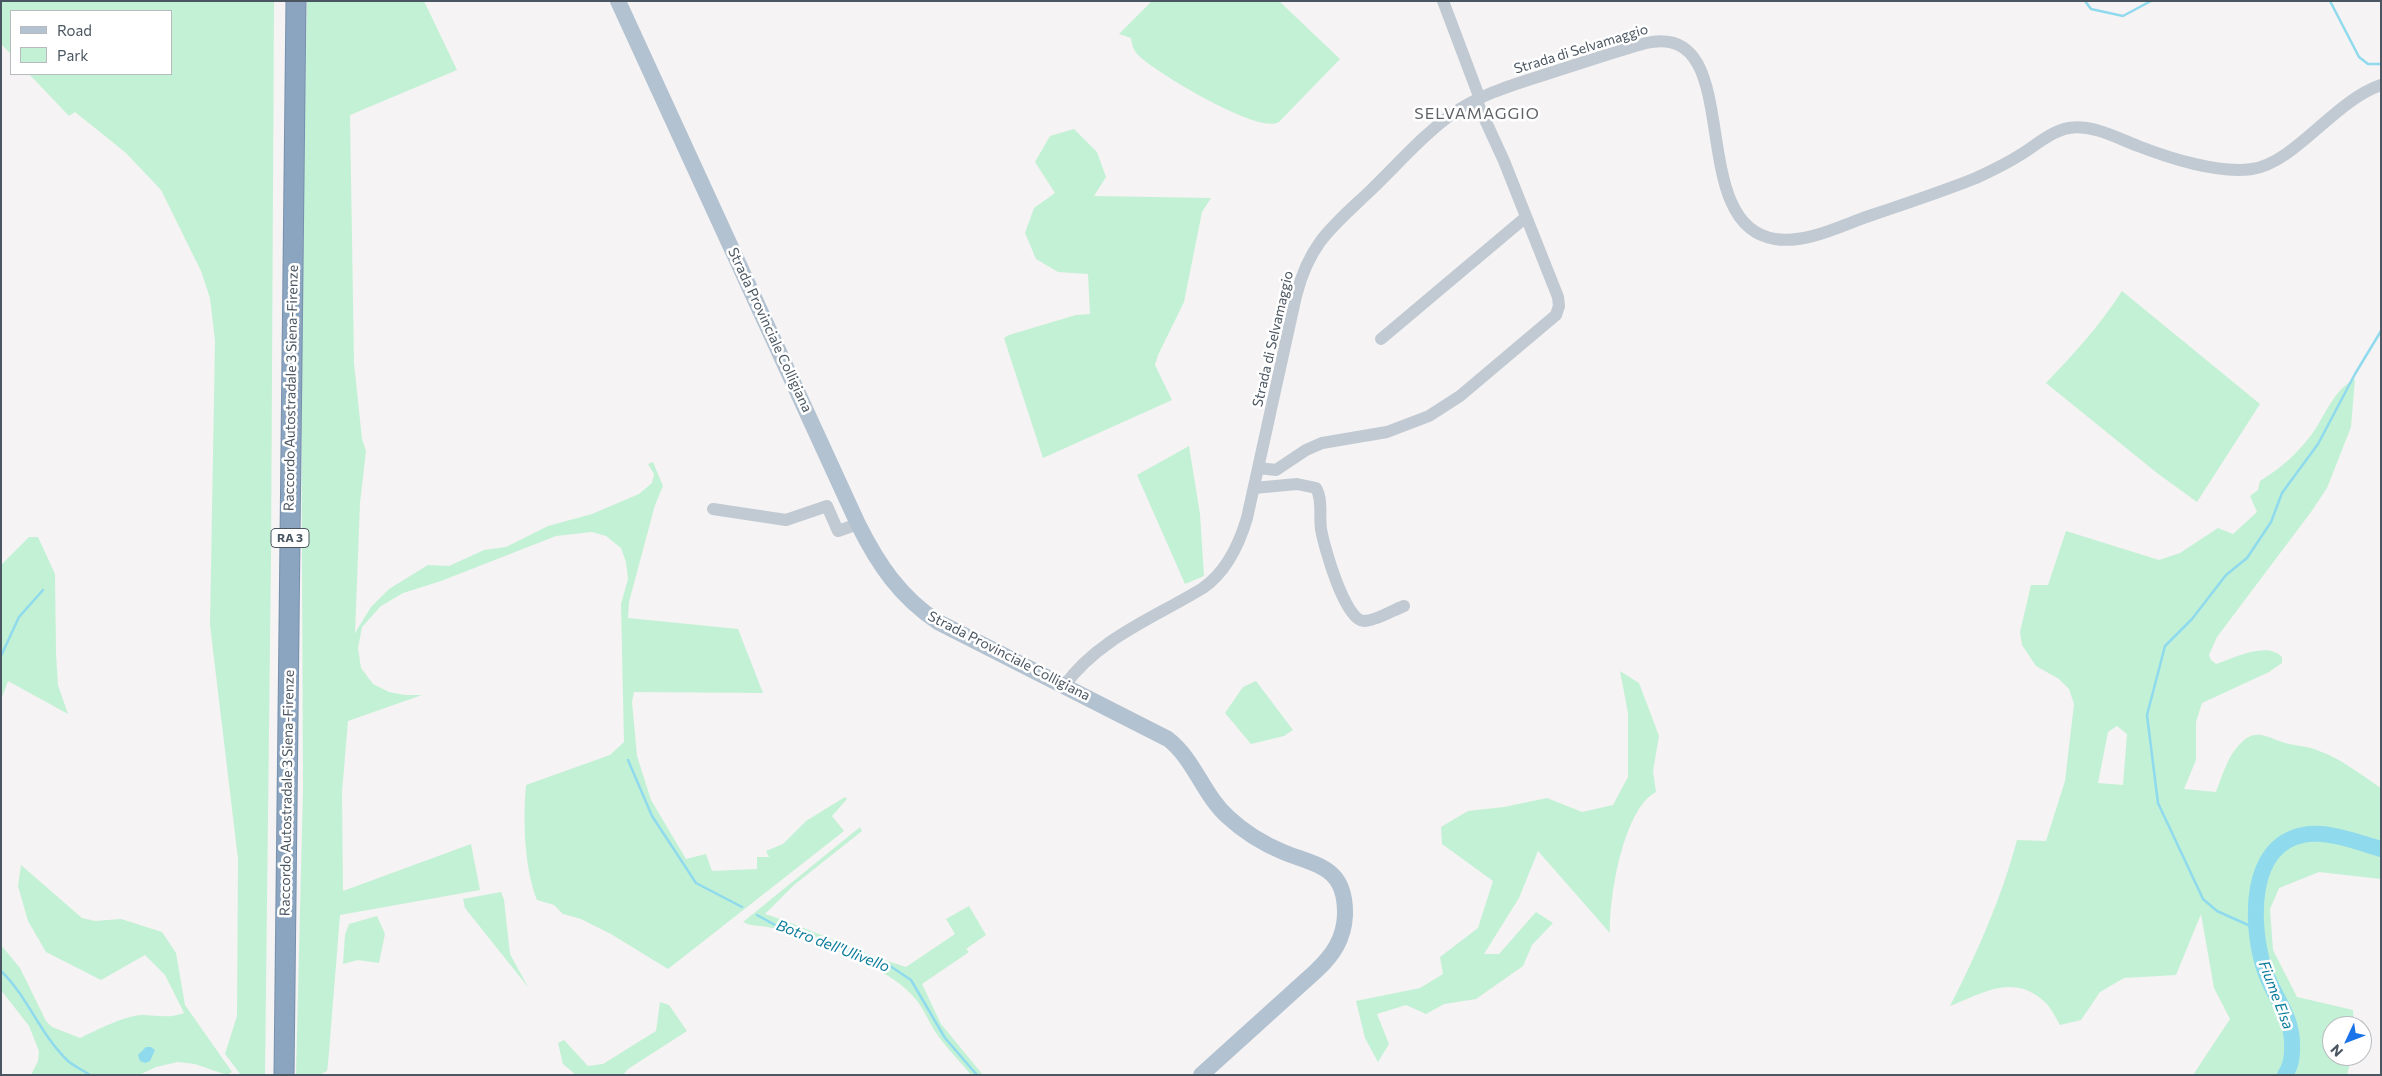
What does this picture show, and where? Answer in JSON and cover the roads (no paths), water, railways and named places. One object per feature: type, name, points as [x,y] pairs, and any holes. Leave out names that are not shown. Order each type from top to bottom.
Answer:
[{"type":"highway","name":"Raccordo Autostradale 3 Siena-Firenze","points":[[274,1075],[285,1]]},
{"type":"highway","name":"Raccordo Autostradale 3 Siena-Firenze","points":[[284,1075],[296,1]]},
{"type":"main road","name":"Strada Provinciale Colligiana","points":[[618,1],[858,524],[890,580],[924,612],[950,629],[1168,740],[1185,755],[1211,799],[1230,820],[1276,849],[1323,867],[1335,878],[1342,891],[1345,922],[1341,938],[1334,952],[1201,1075]]},
{"type":"street","points":[[1259,468],[1276,470],[1306,450],[1322,443],[1388,432],[1430,416],[1460,396],[1552,320],[1558,310],[1558,297],[1478,99],[1443,1]]},
{"type":"street","name":"Strada di Selvamaggio","points":[[1064,686],[1083,664],[1108,642],[1199,591],[1216,578],[1228,561],[1241,537],[1259,468],[1299,286],[1312,252],[1332,228],[1432,131],[1451,115],[1478,99],[1530,80],[1646,43],[1662,40],[1677,44],[1694,57],[1703,74],[1724,182],[1733,210],[1744,224],[1758,233],[1770,238],[1789,240],[1833,228],[1976,178],[2001,166],[2055,133],[2071,128],[2088,128],[2156,153],[2206,165],[2240,170],[2259,168],[2288,152],[2356,96],[2381,85]]},
{"type":"street","points":[[1381,339],[1526,218]]},
{"type":"street","points":[[1254,488],[1297,484],[1311,485],[1316,488],[1320,496],[1321,528],[1325,545],[1345,602],[1353,616],[1358,620],[1367,620],[1404,606]]},
{"type":"street","points":[[713,509],[786,520],[827,506],[838,531],[858,524]]},
{"type":"water","points":[[146,1047],[151,1047],[155,1050],[150,1061],[145,1063],[140,1061],[138,1055]]},
{"type":"waterway","points":[[2085,1],[2091,9],[2123,16],[2151,1]]},
{"type":"waterway","points":[[2330,1],[2359,57],[2368,64],[2381,64]]},
{"type":"waterway","points":[[2257,929],[2217,911],[2203,899],[2158,803],[2147,715],[2165,646],[2192,619],[2226,575],[2247,558],[2271,522],[2282,493],[2318,444],[2355,374],[2381,331]]},
{"type":"waterway","points":[[1,656],[19,617],[43,590]]},
{"type":"waterway","name":"Botro dell'Ulivello","points":[[628,760],[652,816],[696,883],[742,907]]},
{"type":"waterway","name":"Fiume Elsa","points":[[2285,1075],[2292,1057],[2290,1026],[2263,965],[2256,929],[2258,888],[2263,870],[2272,854],[2285,842],[2303,835],[2332,835],[2381,849]]},
{"type":"waterway","name":"Botro dell'Ulivello","points":[[757,915],[775,925],[887,964],[911,980],[945,1038],[977,1075]]},
{"type":"waterway","points":[[1,971],[19,992],[58,1050],[69,1062],[90,1075]]},
{"type":"district","name":"SELVAMAGGIO","points":[[1477,114]]}]
